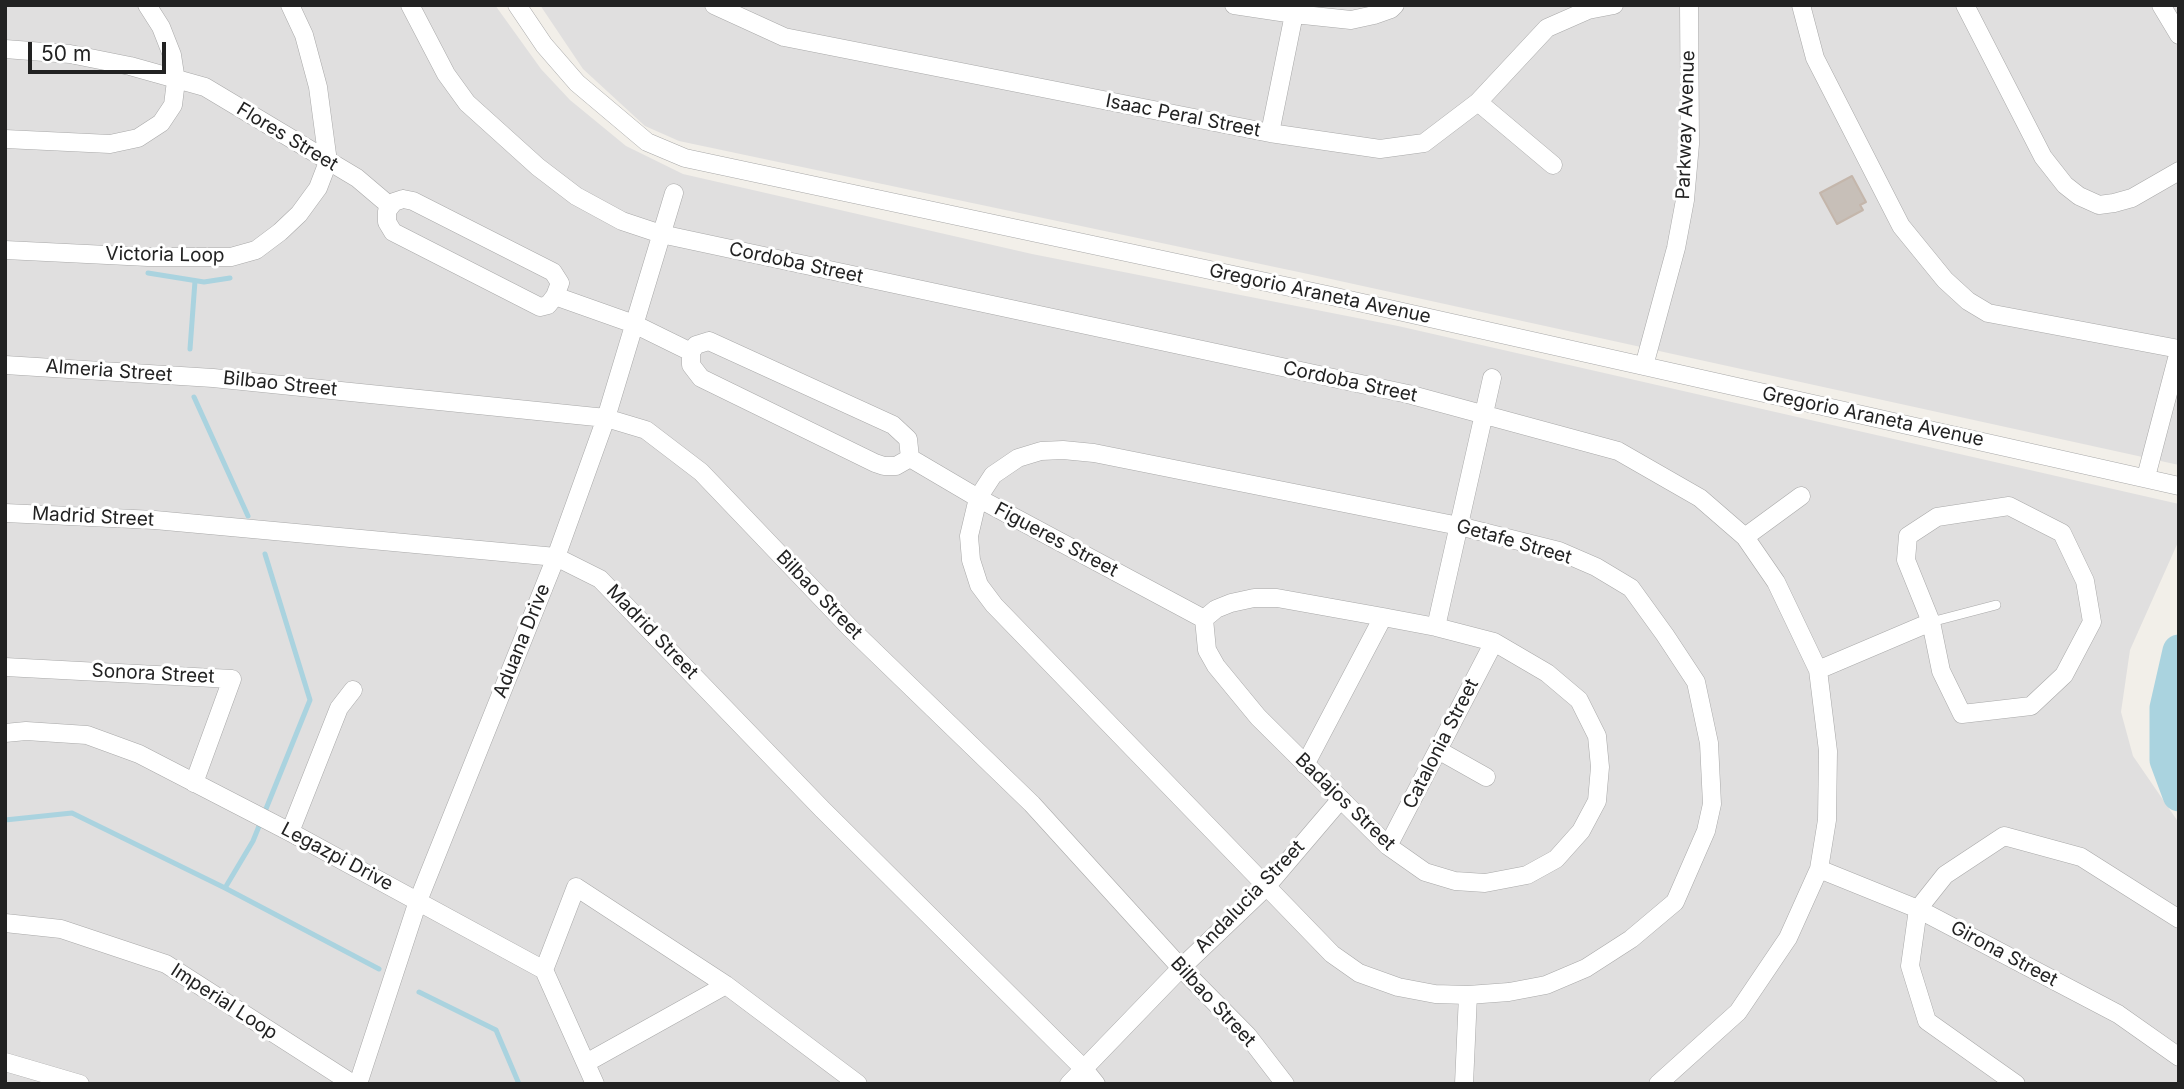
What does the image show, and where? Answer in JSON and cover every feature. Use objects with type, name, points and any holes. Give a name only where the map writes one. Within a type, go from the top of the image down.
[{"type":"street","points":[[5,139],[110,144],[138,138],[161,123],[173,106],[176,81],[172,55],[161,27],[147,5]]},
{"type":"street","points":[[290,5],[304,35],[318,87],[328,162]]},
{"type":"street","name":"Cordoba Street","points":[[410,5],[446,74],[467,103],[538,167],[576,195],[622,221],[661,234],[1381,388],[1485,414],[1618,451],[1700,498],[1745,537],[1776,582],[1818,670],[1828,751],[1827,820],[1819,869],[1788,938],[1738,1012],[1658,1084]]},
{"type":"street","name":"Gregorio Araneta Avenue","points":[[517,5],[544,45],[577,83],[647,142],[685,158],[1327,295],[2179,486]]},
{"type":"street","name":"Isaac Peral Street","points":[[714,5],[747,13],[784,37],[1270,134],[1380,149],[1424,143],[1478,102],[1548,28],[1588,10],[1614,5]]},
{"type":"street","points":[[1234,5],[1350,20],[1383,12],[1395,5]]},
{"type":"street","name":"Parkway Avenue","points":[[1644,366],[1676,248],[1685,200],[1690,144],[1689,5]]},
{"type":"street","points":[[1801,5],[1815,58],[1901,226],[1945,280],[1988,313],[2179,350],[2146,477]]},
{"type":"street","points":[[1965,5],[2043,157],[2064,185],[2079,197],[2099,205],[2114,203],[2132,198],[2179,171]]},
{"type":"street","points":[[2161,5],[2179,35]]},
{"type":"street","points":[[1270,134],[1294,14]]},
{"type":"street","name":"Flores Street","points":[[5,49],[70,54],[130,66],[205,88],[357,178],[390,206]]},
{"type":"street","points":[[1478,102],[1553,165]]},
{"type":"street","name":"Victoria Loop","points":[[5,250],[148,257],[231,257],[256,250],[290,223],[318,188],[328,162]]},
{"type":"street","name":"Aduana Drive","points":[[355,1084],[418,901],[556,557],[606,418],[674,193]]},
{"type":"street","points":[[398,200],[413,201],[554,272],[560,283],[555,296],[548,305],[540,307],[393,232],[387,222],[387,211],[398,200]]},
{"type":"street","points":[[555,296],[634,324],[691,352]]},
{"type":"street","points":[[702,342],[716,344],[893,425],[908,439],[910,458],[896,466],[884,466],[862,457],[701,378],[691,365],[691,352],[702,342]]},
{"type":"street","name":"Almeria Street","points":[[5,365],[213,378]]},
{"type":"street","name":"Bilbao Street","points":[[213,378],[606,418],[646,430],[701,472],[851,629],[1032,804],[1181,968],[1248,1036],[1285,1084]]},
{"type":"street","points":[[1436,627],[1492,378]]},
{"type":"street","name":"Getafe Street","points":[[1063,450],[1094,453],[1459,526],[1559,551],[1596,567],[1630,588],[1696,682],[1709,743],[1712,804],[1706,831],[1675,902],[1631,939],[1586,968],[1546,985],[1509,992],[1468,995],[1435,994],[1398,987],[1359,972],[1332,954],[994,605],[979,585],[971,560],[969,536],[978,498],[993,475],[1018,458],[1041,451],[1063,450]]},
{"type":"street","name":"Figueres Street","points":[[910,458],[978,498],[1203,619]]},
{"type":"street","points":[[1745,537],[1801,496]]},
{"type":"street","points":[[2009,506],[2062,533],[2085,581],[2092,622],[2064,675],[2031,706],[1962,714],[1941,671],[1931,622],[1906,559],[1908,536],[1937,517],[2009,506]]},
{"type":"street","name":"Madrid Street","points":[[5,513],[155,520],[556,557],[600,579],[822,809],[1096,1084]]},
{"type":"street","name":"Badajos Street","points":[[1254,598],[1277,598],[1383,617],[1494,642],[1547,673],[1579,700],[1597,736],[1600,767],[1597,801],[1581,831],[1556,859],[1527,876],[1485,883],[1455,881],[1425,872],[1388,846],[1258,717],[1216,666],[1207,650],[1203,619],[1223,606],[1254,598]]},
{"type":"street","points":[[1305,765],[1383,617]]},
{"type":"street","points":[[1818,670],[1931,622]]},
{"type":"street","name":"Catalonia Street","points":[[1388,846],[1494,642]]},
{"type":"street","name":"Sonora Street","points":[[5,667],[232,679],[194,783]]},
{"type":"street","points":[[290,832],[339,708],[353,690]]},
{"type":"street","name":"Legazpi Drive","points":[[5,733],[26,731],[87,735],[139,754],[290,832],[544,970]]},
{"type":"street","points":[[1438,750],[1486,777]]},
{"type":"street","name":"Andalucia Street","points":[[1069,1084],[1181,968],[1266,887],[1342,799]]},
{"type":"street","points":[[2016,1084],[1927,1021],[1910,966],[1918,909],[1945,875],[2004,836],[2081,857],[2179,919]]},
{"type":"street","name":"Girona Street","points":[[1819,869],[1918,909],[2119,1014],[2179,1057]]},
{"type":"street","points":[[595,1084],[544,970],[576,887],[726,985],[854,1083]]},
{"type":"street","name":"Imperial Loop","points":[[5,923],[61,929],[166,964],[355,1084]]},
{"type":"street","points":[[586,1063],[726,985]]},
{"type":"street","points":[[1464,1084],[1468,995]]},
{"type":"street","points":[[5,1062],[80,1084]]},
{"type":"lane","points":[[1931,622],[1996,605]]},
{"type":"shaded area","points":[[5,5],[495,5],[541,69],[570,100],[626,146],[683,174],[1032,254],[1398,326],[2179,504],[2179,540],[2130,650],[2121,712],[2133,756],[2179,823],[2179,1084],[5,1084]]},
{"type":"shaded area","points":[[540,5],[2179,5],[2179,465],[1308,274],[679,141],[645,126],[583,69]]},
{"type":"building","points":[[1852,176],[1866,202],[1860,205],[1863,210],[1837,224],[1820,193]]},
{"type":"waterway","points":[[148,273],[204,282],[230,278]]},
{"type":"waterway","points":[[190,349],[195,281]]},
{"type":"waterway","points":[[194,397],[248,516]]},
{"type":"waterway","points":[[225,888],[253,841],[310,700],[265,554]]},
{"type":"waterway","points":[[2179,651],[2166,708],[2166,760],[2179,795]]},
{"type":"waterway","points":[[5,820],[72,813],[225,888],[379,969]]},
{"type":"waterway","points":[[419,992],[496,1030],[519,1084]]}]
